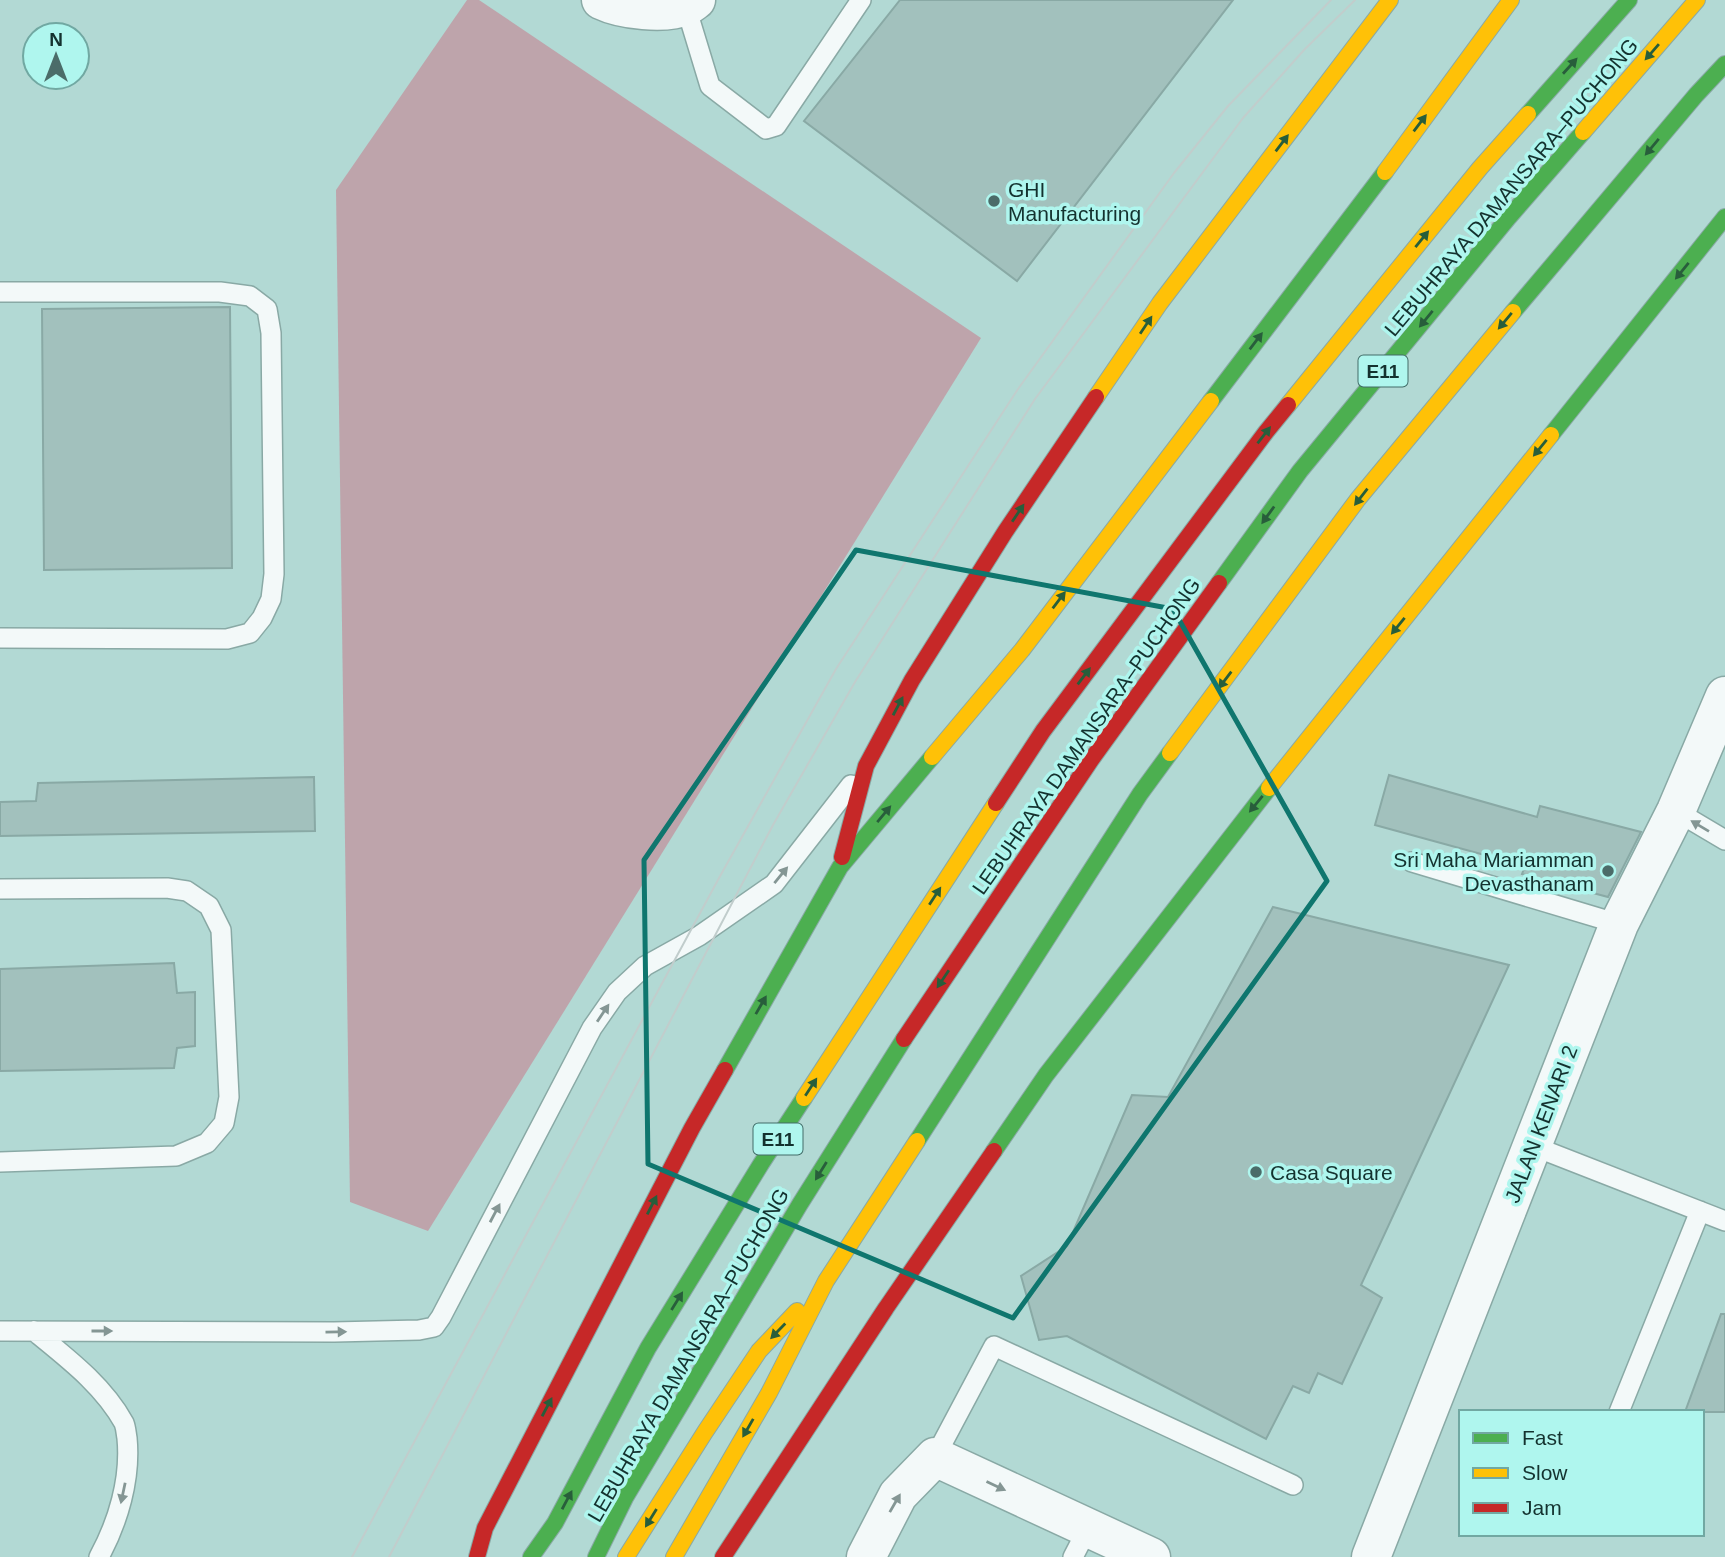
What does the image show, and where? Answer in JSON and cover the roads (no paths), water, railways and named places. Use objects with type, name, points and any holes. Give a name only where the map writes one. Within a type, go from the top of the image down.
[{"type":"highway","points":[[840,867],[866,766],[912,680],[1005,532],[1160,303],[1390,0]]},
{"type":"highway","points":[[477,1557],[491,1516],[692,1128],[840,867],[1021,650],[1380,178],[1511,0]]},
{"type":"highway","name":"LEBUHRAYA DAMANSARA–PUCHONG","points":[[531,1557],[555,1523],[648,1348],[754,1175],[1043,731],[1266,432],[1480,168],[1629,0]]},
{"type":"highway","name":"LEBUHRAYA DAMANSARA–PUCHONG","points":[[596,1557],[625,1498],[800,1204],[928,1002],[1090,760],[1300,471],[1509,217],[1697,0]]},
{"type":"highway","points":[[674,1557],[769,1393],[825,1281],[1140,794],[1358,499],[1557,259],[1725,64]]},
{"type":"highway","points":[[723,1557],[886,1308],[1046,1075],[1241,822],[1725,217]]},
{"type":"highway","points":[[626,1557],[759,1350],[825,1281]]},
{"type":"street","points":[[601,0],[614,6],[655,11],[691,3]]},
{"type":"street","name":"JALAN KENARI 2","points":[[1371,1557],[1619,924],[1676,811],[1725,696]]},
{"type":"street","points":[[866,1557],[898,1495],[934,1457],[1081,1543],[1151,1557]]},
{"type":"lane","points":[[691,3],[710,86],[766,130],[776,126],[861,0]]},
{"type":"lane","points":[[0,292],[220,292],[250,296],[267,309],[271,333],[274,574],[271,599],[262,618],[250,633],[227,639],[0,638]]},
{"type":"lane","points":[[0,1331],[334,1332],[419,1330],[434,1326],[592,1028],[617,992],[645,966],[699,936],[775,884],[866,766]]},
{"type":"lane","points":[[1676,811],[1725,840]]},
{"type":"lane","points":[[1412,862],[1619,924]]},
{"type":"lane","points":[[0,889],[167,888],[187,891],[209,906],[221,930],[229,1097],[224,1123],[207,1143],[176,1156],[0,1162]]},
{"type":"lane","points":[[1533,1146],[1725,1221]]},
{"type":"lane","points":[[1620,1410],[1700,1211]]},
{"type":"lane","points":[[34,1331],[78,1366],[106,1397],[125,1425],[129,1456],[122,1498],[99,1557]]},
{"type":"lane","points":[[934,1457],[994,1346],[1293,1485]]},
{"type":"tram line","points":[[352,1557],[719,878],[836,669],[1018,389],[1174,173],[1228,106],[1331,0]]},
{"type":"tram line","points":[[389,1557],[773,825],[855,682],[1035,399],[1243,118],[1304,50],[1355,0]]},
{"type":"place","name":"GHI Manufacturing","points":[[994,201]]},
{"type":"place","name":"Sri Maha Mariamman Devasthanam","points":[[1608,871]]},
{"type":"place","name":"Casa Square","points":[[1256,1172]]}]
